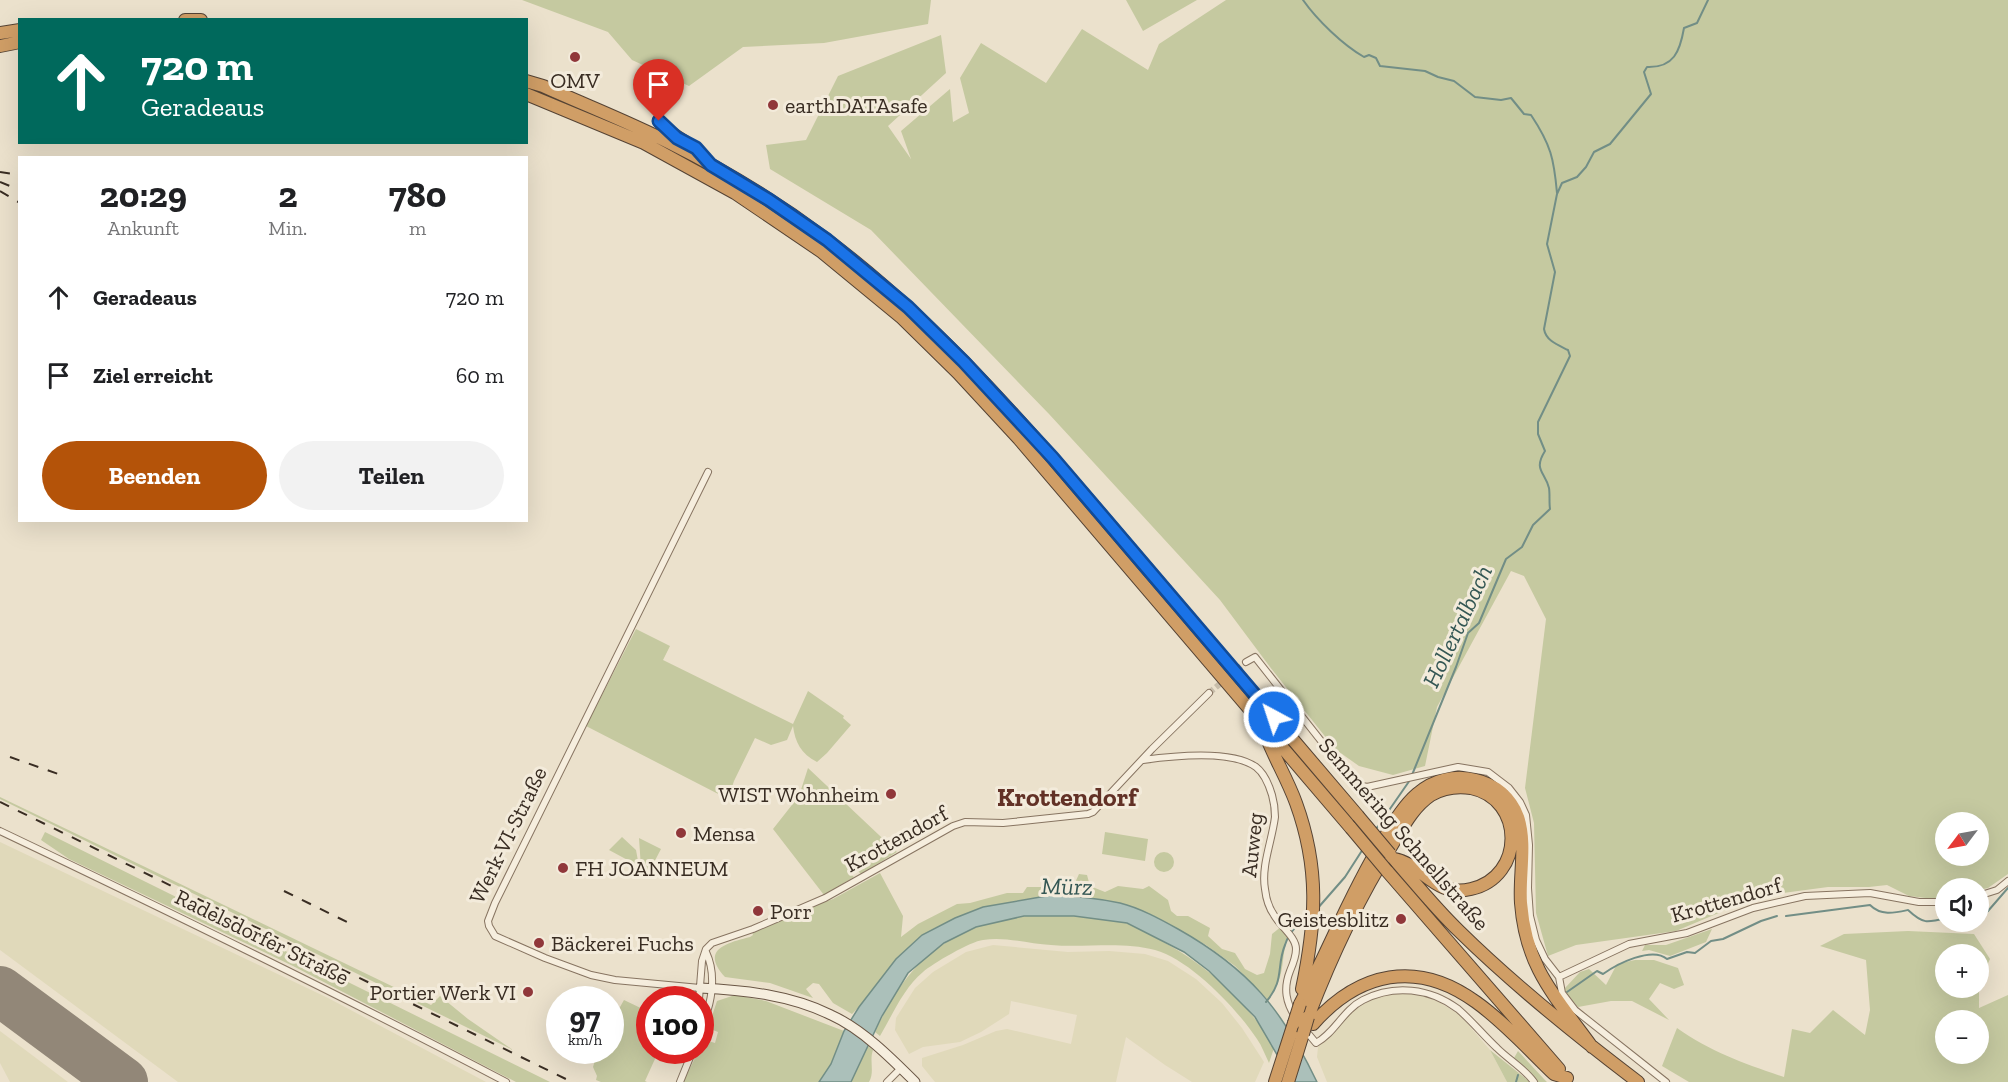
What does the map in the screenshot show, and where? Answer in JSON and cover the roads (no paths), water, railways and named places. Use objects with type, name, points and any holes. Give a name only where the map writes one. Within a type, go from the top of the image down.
[{"type":"highway","points":[[0,33],[18,30]]},
{"type":"highway","points":[[0,46],[18,42]]},
{"type":"highway","name":"Semmering Schnellstraße","points":[[528,82],[543,86],[669,142],[711,165],[769,200],[827,240],[908,307],[964,362],[1053,458],[1358,816],[1385,855],[1459,932],[1508,976],[1592,1047],[1638,1082]]},
{"type":"highway","name":"Semmering Schnellstraße","points":[[528,95],[644,143],[735,193],[822,252],[901,317],[958,373],[1019,439],[1387,871],[1569,1080]]},
{"type":"highway","points":[[659,121],[677,138],[696,148],[711,165]]},
{"type":"highway","points":[[1261,722],[1288,782],[1302,821],[1310,857],[1314,894],[1313,924],[1300,1004]]},
{"type":"highway","points":[[1288,1082],[1303,1035],[1337,947],[1385,855],[1402,811],[1416,795],[1431,784],[1449,778],[1468,778],[1486,783],[1502,794],[1513,807],[1520,824],[1521,902],[1530,947],[1547,987],[1592,1047]]},
{"type":"highway","points":[[1275,1082],[1300,1004],[1337,925],[1416,809],[1430,796],[1447,788],[1465,787],[1488,795],[1505,812],[1511,827],[1511,846],[1506,864],[1495,877],[1472,889],[1455,890],[1438,886],[1405,861],[1385,855]]},
{"type":"highway","points":[[1310,1020],[1364,984],[1398,975],[1423,977],[1451,987],[1477,1002],[1554,1074],[1569,1080]]},
{"type":"main road","name":"Werk-VI-Straße","points":[[714,988],[771,996],[832,1015],[881,1049],[915,1082]]},
{"type":"street","name":"Werk-VI-Straße","points":[[675,986],[624,982],[591,975],[495,936],[489,926],[489,921],[495,903],[708,472]]},
{"type":"street","points":[[1246,662],[1255,657],[1358,785],[1367,787],[1458,767],[1488,772],[1509,788],[1520,802],[1526,815],[1530,844],[1528,888],[1530,916],[1536,940],[1545,959],[1559,977],[1562,993],[1575,1010],[1666,1082]]},
{"type":"street","name":"Krottendorf","points":[[706,951],[716,941],[753,929],[825,898],[952,826],[965,822],[1003,823],[1088,814],[1096,809],[1209,693]]},
{"type":"street","name":"Auweg","points":[[1143,760],[1185,755],[1212,756],[1246,763],[1255,767],[1264,776],[1270,789],[1275,813],[1272,839],[1263,874],[1265,891],[1273,914],[1295,942],[1295,958],[1288,974],[1285,993],[1288,1006],[1312,1041],[1316,1043],[1322,1040],[1347,1011],[1361,1001],[1377,994],[1414,990],[1435,995],[1458,1010],[1534,1082]]},
{"type":"street","name":"Radelsdorfer Straße","points":[[0,831],[241,946],[506,1082]]},
{"type":"street","points":[[1989,893],[1997,890],[2008,881]]},
{"type":"street","name":"Krottendorf","points":[[1559,977],[1629,944],[1686,933],[1753,908],[1805,896],[1870,893],[1919,902],[1935,902]]},
{"type":"street","points":[[700,986],[702,961],[706,951]]},
{"type":"street","points":[[706,951],[711,968],[712,986]]},
{"type":"street","points":[[680,1082],[687,1064]]},
{"type":"street","points":[[887,1082],[901,1068]]},
{"type":"water","name":"Mürz","points":[[1052,895],[1111,901],[1127,905],[1157,918],[1203,944],[1244,976],[1261,993],[1290,1033],[1317,1082],[1293,1082],[1255,1017],[1209,971],[1184,952],[1127,923],[1074,916],[1024,916],[976,927],[944,943],[908,973],[882,1016],[851,1082],[819,1082],[831,1064],[844,1031],[859,1007],[896,959],[922,935],[983,907]]},
{"type":"waterway","points":[[1303,0],[1315,16],[1339,39],[1364,57],[1369,55],[1376,58],[1380,66],[1425,71],[1454,81],[1475,97],[1501,100],[1511,98],[1524,114],[1531,115],[1543,135],[1553,161],[1557,193]]},
{"type":"waterway","name":"Hollertalbach","points":[[1412,775],[1468,633],[1479,623],[1506,559],[1522,547],[1533,525],[1550,509],[1549,488],[1540,467],[1545,451],[1538,434],[1538,422],[1570,356],[1568,350],[1550,340],[1544,329],[1555,272],[1547,244],[1557,194],[1562,183],[1577,177],[1586,167],[1594,152],[1610,144],[1651,94],[1644,72],[1647,67],[1664,65],[1670,61],[1678,51],[1684,28],[1697,23],[1708,0]]},
{"type":"waterway","name":"Hollertalbach","points":[[1376,829],[1410,780]]},
{"type":"waterway","name":"Hollertalbach","points":[[1317,909],[1345,877],[1363,849]]},
{"type":"waterway","points":[[1989,910],[2008,888]]},
{"type":"waterway","points":[[1786,916],[1870,905],[1883,912],[1908,910],[1918,918],[1935,921]]},
{"type":"waterway","name":"Hollertalbach","points":[[1266,1002],[1276,987],[1282,953],[1287,940],[1294,929],[1308,916]]},
{"type":"waterway","points":[[1567,992],[1597,971],[1603,974],[1625,961],[1644,955],[1653,954],[1667,959],[1687,952],[1695,953],[1711,941],[1723,939],[1777,916]]},
{"type":"waterway","points":[[1516,1082],[1518,1075]]},
{"type":"tunnel","points":[[1209,693],[1246,662]]},
{"type":"railway","points":[[0,172],[18,175]]},
{"type":"railway","points":[[0,182],[18,189]]},
{"type":"railway","points":[[0,191],[18,202]]},
{"type":"railway","points":[[10,757],[64,776]]},
{"type":"railway","points":[[0,802],[572,1082]]},
{"type":"railway","points":[[284,891],[347,922]]},
{"type":"place","name":"OMV","points":[[575,57]]},
{"type":"place","name":"earthDATAsafe","points":[[773,105]]},
{"type":"place","name":"WIST Wohnheim","points":[[891,794]]},
{"type":"place","name":"Mensa","points":[[681,833]]},
{"type":"place","name":"FH JOANNEUM","points":[[563,868]]},
{"type":"place","name":"Porr","points":[[758,911]]},
{"type":"place","name":"Geistesblitz","points":[[1401,919]]},
{"type":"place","name":"Bäckerei Fuchs","points":[[539,943]]},
{"type":"place","name":"Portier Werk VI","points":[[528,992]]},
{"type":"district","name":"Krottendorf","points":[[1067,797]]}]
